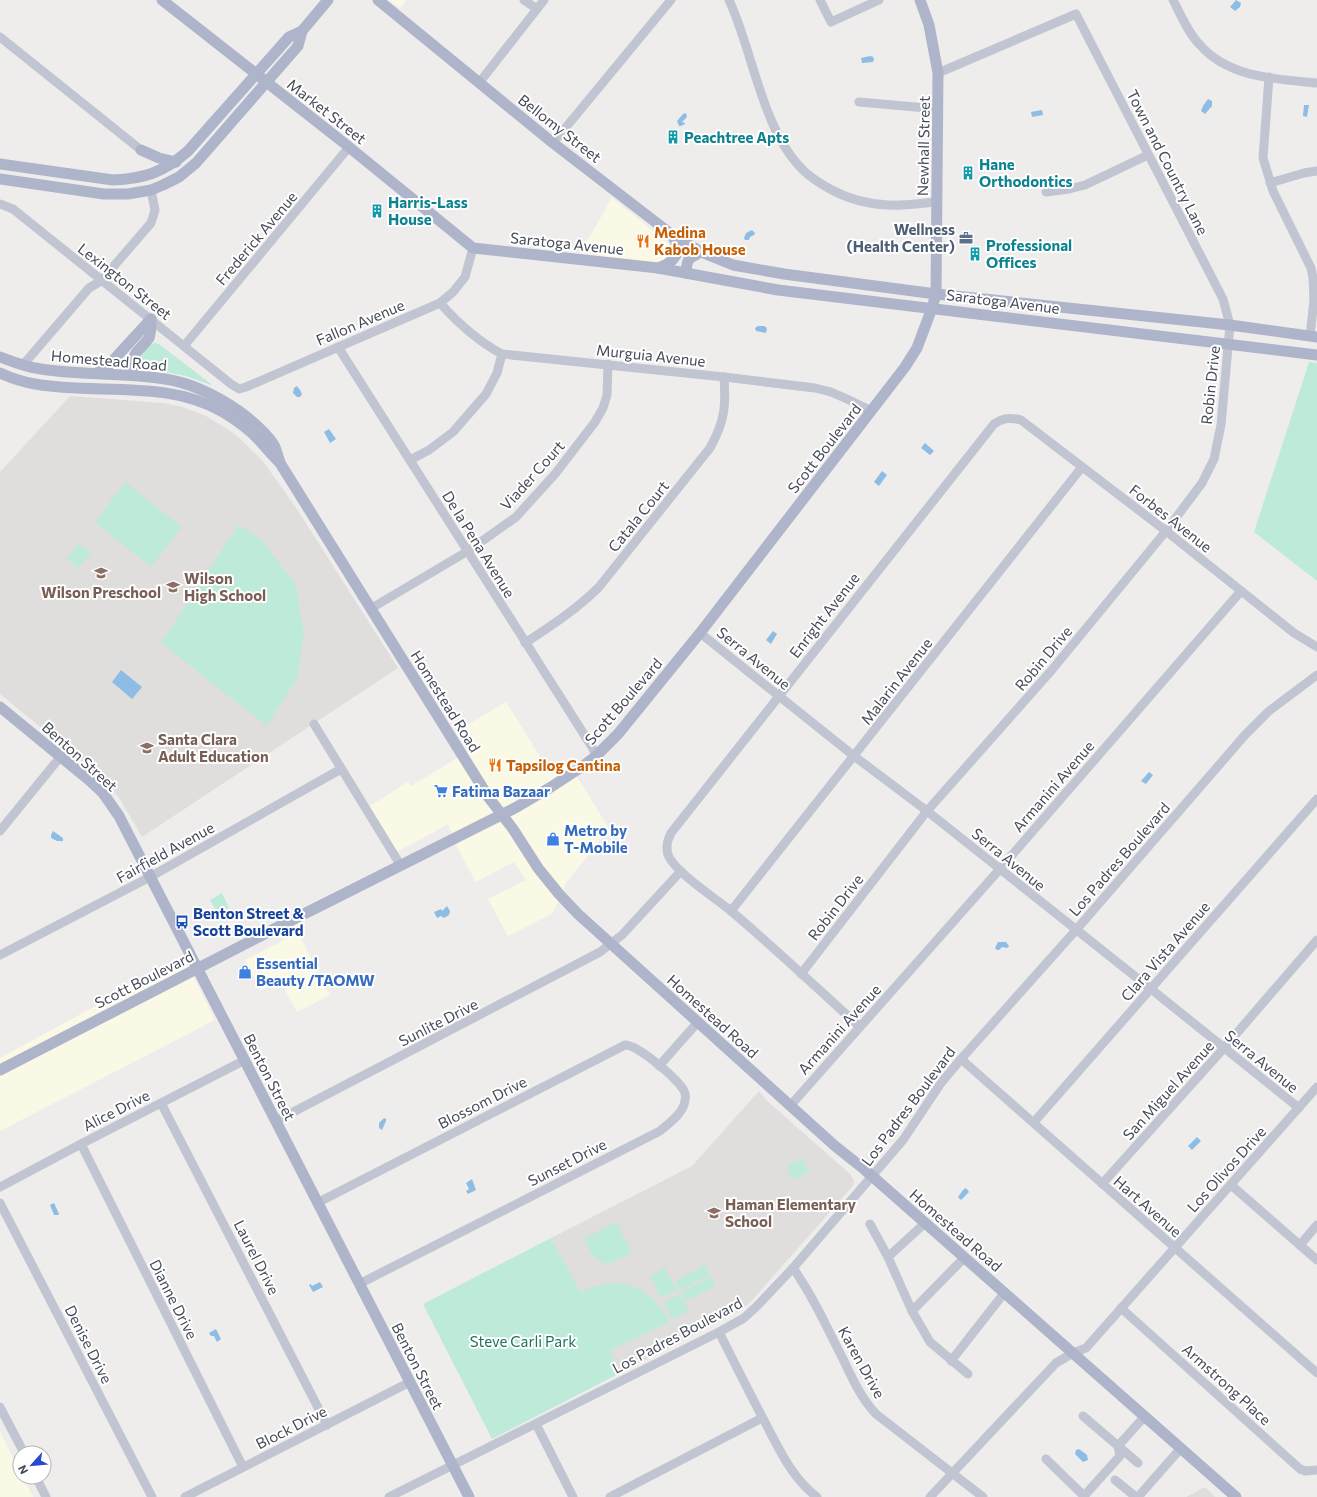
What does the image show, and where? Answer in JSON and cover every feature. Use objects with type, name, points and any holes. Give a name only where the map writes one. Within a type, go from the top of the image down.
[{"type":"main road","name":"Market Street","points":[[162,0],[349,147],[473,248]]},
{"type":"main road","points":[[0,179],[104,194],[128,194],[151,190],[179,177],[196,163],[298,46],[302,31],[328,0]]},
{"type":"main road","name":"Bellomy Street","points":[[378,0],[553,143],[671,234],[701,252],[733,265]]},
{"type":"main road","name":"Newhall Street","points":[[920,0],[929,25],[938,73],[936,294]]},
{"type":"main road","points":[[0,164],[113,180],[124,180],[147,176],[158,172],[176,162],[196,142],[289,37],[302,31]]},
{"type":"main road","points":[[142,150],[159,158],[176,162]]},
{"type":"main road","points":[[658,268],[671,263],[677,254],[678,250],[676,241],[671,234]]},
{"type":"main road","name":"Saratoga Avenue","points":[[473,248],[658,268],[778,290],[1317,355]]},
{"type":"main road","points":[[686,273],[688,260],[690,257],[701,252]]},
{"type":"main road","name":"Saratoga Avenue","points":[[733,265],[784,274],[936,294],[1230,325],[1314,336]]},
{"type":"main road","name":"Scott Boulevard","points":[[0,1070],[197,968],[501,815],[551,788],[596,756],[618,734],[700,633],[872,412],[917,348],[936,294]]},
{"type":"main road","points":[[97,373],[107,367],[151,319]]},
{"type":"main road","points":[[126,390],[128,374],[132,370],[132,361],[135,353],[150,337],[151,319]]},
{"type":"main road","points":[[126,346],[124,369],[128,374]]},
{"type":"main road","name":"Homestead Road","points":[[0,357],[22,365],[60,372],[128,374],[166,379],[195,387],[218,397],[246,416],[264,433],[275,447],[280,463]]},
{"type":"main road","name":"Homestead Road","points":[[0,373],[15,379],[35,384],[162,393],[192,399],[222,412],[245,427],[280,463],[489,798],[553,888],[610,945],[790,1106],[1005,1292],[1236,1497]]},
{"type":"main road","name":"Benton Street","points":[[0,707],[61,756],[103,793],[112,805],[245,1060],[469,1497]]},
{"type":"street","points":[[524,0],[537,9]]},
{"type":"street","points":[[479,83],[544,0]]},
{"type":"street","points":[[553,143],[671,0]]},
{"type":"street","points":[[729,0],[773,122],[784,146],[803,170],[820,183],[844,197],[869,203],[889,205],[937,202]]},
{"type":"street","points":[[820,0],[831,22],[879,0]]},
{"type":"street","points":[[1173,0],[1185,23],[1200,45],[1219,63],[1239,72],[1317,83]]},
{"type":"street","name":"Town and Country Lane","points":[[938,73],[1076,14],[1223,299],[1230,325]]},
{"type":"street","points":[[0,37],[142,150]]},
{"type":"street","points":[[1269,77],[1263,158],[1270,183],[1314,268],[1314,336]]},
{"type":"street","points":[[860,102],[938,109]]},
{"type":"street","name":"Frederick Avenue","points":[[184,346],[349,147]]},
{"type":"street","points":[[1046,192],[1085,185],[1148,155]]},
{"type":"street","points":[[1270,183],[1304,173],[1317,171]]},
{"type":"street","points":[[22,365],[90,288],[101,281],[153,219],[155,210],[151,190]]},
{"type":"street","name":"Lexington Street","points":[[0,204],[13,209],[231,384]]},
{"type":"street","name":"Fallon Avenue","points":[[231,384],[239,389],[246,388],[440,303],[453,292],[465,277],[473,248]]},
{"type":"street","name":"Murguia Avenue","points":[[440,303],[451,315],[489,347],[502,354],[608,364],[815,388],[842,397],[872,412]]},
{"type":"street","name":"Robin Drive","points":[[801,974],[927,812],[1051,671],[1166,531],[1202,483],[1214,459],[1221,425],[1230,325]]},
{"type":"street","name":"De la Pena Avenue","points":[[338,347],[592,747],[596,756]]},
{"type":"street","points":[[410,460],[430,450],[453,432],[481,400],[486,394],[497,373],[502,354]]},
{"type":"street","name":"Viader Court","points":[[370,609],[468,551],[516,517],[555,474],[595,422],[603,408],[607,395],[608,364]]},
{"type":"street","name":"Catala Court","points":[[525,643],[566,616],[583,603],[599,587],[710,448],[718,434],[723,419],[726,402],[724,377]]},
{"type":"street","name":"Forbes Avenue","points":[[1004,418],[1021,420],[1166,531],[1294,633],[1317,647]]},
{"type":"street","name":"Enright Avenue","points":[[681,871],[669,856],[666,847],[671,833],[994,424],[1004,418]]},
{"type":"street","name":"Malarin Avenue","points":[[731,912],[1082,467]]},
{"type":"street","name":"Armanini Avenue","points":[[790,1106],[999,870],[1241,591]]},
{"type":"street","name":"Serra Avenue","points":[[700,633],[1151,989],[1299,1108]]},
{"type":"street","name":"Los Padres Boulevard","points":[[389,1497],[720,1332],[744,1318],[793,1268],[903,1140],[941,1083],[961,1059],[1076,930],[1245,735],[1269,711],[1317,675]]},
{"type":"street","points":[[314,724],[401,866]]},
{"type":"street","points":[[0,831],[61,756]]},
{"type":"street","name":"Fairfield Avenue","points":[[0,955],[150,877],[341,769]]},
{"type":"street","name":"Clara Vista Avenue","points":[[1034,1122],[1317,799]]},
{"type":"street","points":[[610,945],[635,921],[681,871],[731,912],[860,1027]]},
{"type":"street","name":"San Miguel Avenue","points":[[1102,1184],[1224,1048],[1317,940]]},
{"type":"street","name":"Sunlite Drive","points":[[276,1121],[590,958],[610,945]]},
{"type":"street","points":[[659,1066],[697,1023]]},
{"type":"street","name":"Blossom Drive","points":[[317,1203],[625,1045],[630,1045],[636,1048],[659,1066]]},
{"type":"street","name":"Hart Avenue","points":[[961,1059],[1317,1373]]},
{"type":"street","name":"Alice Drive","points":[[0,1188],[81,1144],[245,1060]]},
{"type":"street","name":"Sunset Drive","points":[[359,1284],[660,1131],[679,1113],[683,1108],[685,1101],[684,1090],[659,1066]]},
{"type":"street","name":"Los Olivos Drive","points":[[930,1497],[1056,1363],[1073,1353],[1086,1348],[1317,1088]]},
{"type":"street","name":"Laurel Drive","points":[[161,1103],[327,1425]]},
{"type":"street","name":"Dianne Drive","points":[[81,1144],[243,1467]]},
{"type":"street","points":[[1231,1185],[1317,1260]]},
{"type":"street","name":"Denise Drive","points":[[0,1203],[152,1497]]},
{"type":"street","points":[[888,1257],[925,1223]]},
{"type":"street","points":[[870,1224],[888,1257],[912,1311],[930,1342],[968,1374]]},
{"type":"street","points":[[1300,1245],[1317,1225]]},
{"type":"street","points":[[912,1311],[965,1257]]},
{"type":"street","name":"Karen Drive","points":[[793,1268],[807,1288],[853,1380],[867,1404],[876,1414],[982,1497]]},
{"type":"street","points":[[951,1361],[1005,1292]]},
{"type":"street","name":"Armstrong Place","points":[[1121,1308],[1300,1469],[1305,1471],[1317,1470]]},
{"type":"street","points":[[720,1332],[762,1418],[793,1473],[814,1496]]},
{"type":"street","name":"Block Drive","points":[[185,1497],[410,1382]]},
{"type":"street","points":[[0,1407],[20,1445]]},
{"type":"street","points":[[1083,1416],[1138,1463]]},
{"type":"street","points":[[1118,1446],[1145,1416]]},
{"type":"street","points":[[610,1497],[762,1418]]},
{"type":"street","points":[[536,1424],[573,1497]]},
{"type":"street","points":[[1046,1459],[1085,1496],[1120,1456],[1118,1446]]},
{"type":"street","points":[[1115,1480],[1137,1497],[1181,1448]]},
{"type":"street","points":[[40,1485],[46,1497]]},
{"type":"shaded area","points":[[389,0],[407,0],[400,8]]},
{"type":"shaded area","points":[[612,198],[668,243],[673,251],[671,259],[662,263],[580,253]]},
{"type":"shaded area","name":"Wilson High School","points":[[70,396],[163,403],[183,407],[206,416],[235,434],[262,460],[295,506],[398,668],[142,837],[120,799],[101,777],[0,694],[0,472]]},
{"type":"shaded area","points":[[506,702],[547,768],[564,760],[581,783],[609,829],[566,883],[553,913],[508,936],[488,899],[526,880],[514,862],[476,882],[458,849],[448,824],[397,852],[368,807],[408,782],[411,786],[474,748],[461,729]]},
{"type":"shaded area","points":[[298,933],[330,995],[297,1012],[280,981],[261,990],[245,960]]},
{"type":"shaded area","points":[[184,958],[215,1020],[0,1131],[0,1058]]},
{"type":"shaded area","name":"Haman Elementary School","points":[[759,1091],[766,1100],[850,1174],[854,1181],[853,1186],[743,1309],[620,1373],[610,1350],[551,1238],[692,1166]]},
{"type":"shaded area","points":[[0,1432],[12,1455],[12,1485],[27,1485],[33,1497],[0,1497]]},
{"type":"shaded area","points":[[1205,1487],[1215,1497],[1186,1497]]},
{"type":"green space","points":[[151,344],[159,344],[211,385],[186,376],[146,368],[141,362],[141,358],[145,350]]},
{"type":"green space","points":[[1309,362],[1317,363],[1317,581],[1254,532]]},
{"type":"green space","points":[[125,482],[182,527],[151,567],[95,522]]},
{"type":"green space","points":[[238,525],[262,540],[296,585],[304,634],[297,678],[267,726],[161,643]]},
{"type":"green space","points":[[79,544],[91,553],[78,568],[67,558]]},
{"type":"green space","points":[[222,893],[229,908],[218,914],[210,900]]},
{"type":"green space","points":[[802,1159],[809,1172],[793,1180],[786,1166]]},
{"type":"green space","points":[[616,1222],[632,1253],[608,1264],[595,1258],[590,1252],[584,1239]]},
{"type":"green space","name":"Steve Carli Park","points":[[551,1238],[580,1292],[608,1284],[632,1286],[643,1291],[653,1299],[662,1309],[670,1322],[610,1350],[620,1373],[492,1439],[423,1304]]},
{"type":"green space","points":[[705,1265],[710,1275],[702,1279],[700,1276],[701,1279],[680,1290],[675,1281]]},
{"type":"green space","points":[[665,1268],[677,1290],[661,1298],[650,1276]]},
{"type":"green space","points":[[711,1277],[716,1286],[707,1290],[702,1281]]},
{"type":"green space","points":[[702,1281],[707,1291],[686,1301],[681,1292]]},
{"type":"green space","points":[[680,1294],[689,1311],[672,1319],[664,1303]]},
{"type":"water","points":[[1236,0],[1241,3],[1240,7],[1235,11],[1230,7]]},
{"type":"water","points":[[870,56],[874,59],[873,62],[862,63],[861,58]]},
{"type":"water","points":[[1208,99],[1212,101],[1212,106],[1205,114],[1201,111]]},
{"type":"water","points":[[1304,105],[1309,105],[1307,117],[1303,116]]},
{"type":"water","points":[[1042,110],[1043,115],[1032,117],[1031,112]]},
{"type":"water","points":[[686,113],[687,117],[682,122],[685,124],[679,126],[677,121],[683,114]]},
{"type":"water","points":[[752,230],[755,233],[754,235],[750,237],[749,240],[745,240],[744,238],[746,233]]},
{"type":"water","points":[[758,326],[764,326],[767,328],[766,333],[756,331],[755,328]]},
{"type":"water","points":[[297,386],[302,394],[300,397],[297,397],[293,393],[294,388]]},
{"type":"water","points":[[329,429],[336,439],[330,443],[324,432]]},
{"type":"water","points":[[925,443],[934,451],[930,455],[921,448]]},
{"type":"water","points":[[882,471],[887,475],[879,486],[874,482]]},
{"type":"water","points":[[773,631],[777,634],[771,644],[766,640]]},
{"type":"water","points":[[121,670],[142,687],[132,699],[112,682]]},
{"type":"water","points":[[1149,772],[1153,775],[1146,784],[1141,781]]},
{"type":"water","points":[[53,831],[63,838],[63,841],[57,841],[51,838]]},
{"type":"water","points":[[447,906],[450,911],[449,915],[444,918],[441,916],[437,918],[434,912],[441,909],[442,911]]},
{"type":"water","points":[[998,942],[1006,942],[1009,946],[1007,948],[1002,947],[997,950],[995,948]]},
{"type":"water","points":[[384,1118],[386,1121],[382,1130],[379,1128],[379,1123]]},
{"type":"water","points":[[1197,1137],[1201,1141],[1192,1150],[1188,1146]]},
{"type":"water","points":[[472,1179],[476,1190],[468,1194],[466,1191],[469,1189],[466,1183]]},
{"type":"water","points":[[966,1188],[969,1192],[961,1200],[958,1197]]},
{"type":"water","points":[[54,1203],[59,1214],[58,1215],[54,1215],[50,1205]]},
{"type":"water","points":[[320,1282],[323,1287],[313,1292],[309,1285],[311,1284],[312,1286]]},
{"type":"water","points":[[216,1329],[221,1339],[217,1342],[214,1336],[211,1336],[209,1333]]},
{"type":"water","points":[[1079,1449],[1087,1455],[1088,1460],[1083,1462],[1075,1454],[1076,1450]]},
{"type":"place","name":"Peachtree Apts","points":[[673,137]]},
{"type":"place","name":"Hane Orthodontics","points":[[968,173]]},
{"type":"place","name":"Harris-Lass House","points":[[377,211]]},
{"type":"place","name":"Wellness (Health Center)","points":[[966,238]]},
{"type":"place","name":"Medina Kabob House","points":[[643,241]]},
{"type":"place","name":"Professional Offices","points":[[975,254]]},
{"type":"place","name":"Wilson Preschool","points":[[101,573]]},
{"type":"place","name":"Wilson High School","points":[[173,587]]},
{"type":"place","name":"Santa Clara Adult Education","points":[[147,748]]},
{"type":"place","name":"Tapsilog Cantina","points":[[495,765]]},
{"type":"place","name":"Fatima Bazaar","points":[[441,791]]},
{"type":"place","name":"Metro by T-Mobile","points":[[553,839]]},
{"type":"place","name":"Benton Street & Scott Boulevard","points":[[182,922]]},
{"type":"place","name":"Essential Beauty /TAOMW","points":[[245,972]]},
{"type":"place","name":"Haman Elementary School","points":[[714,1213]]}]
